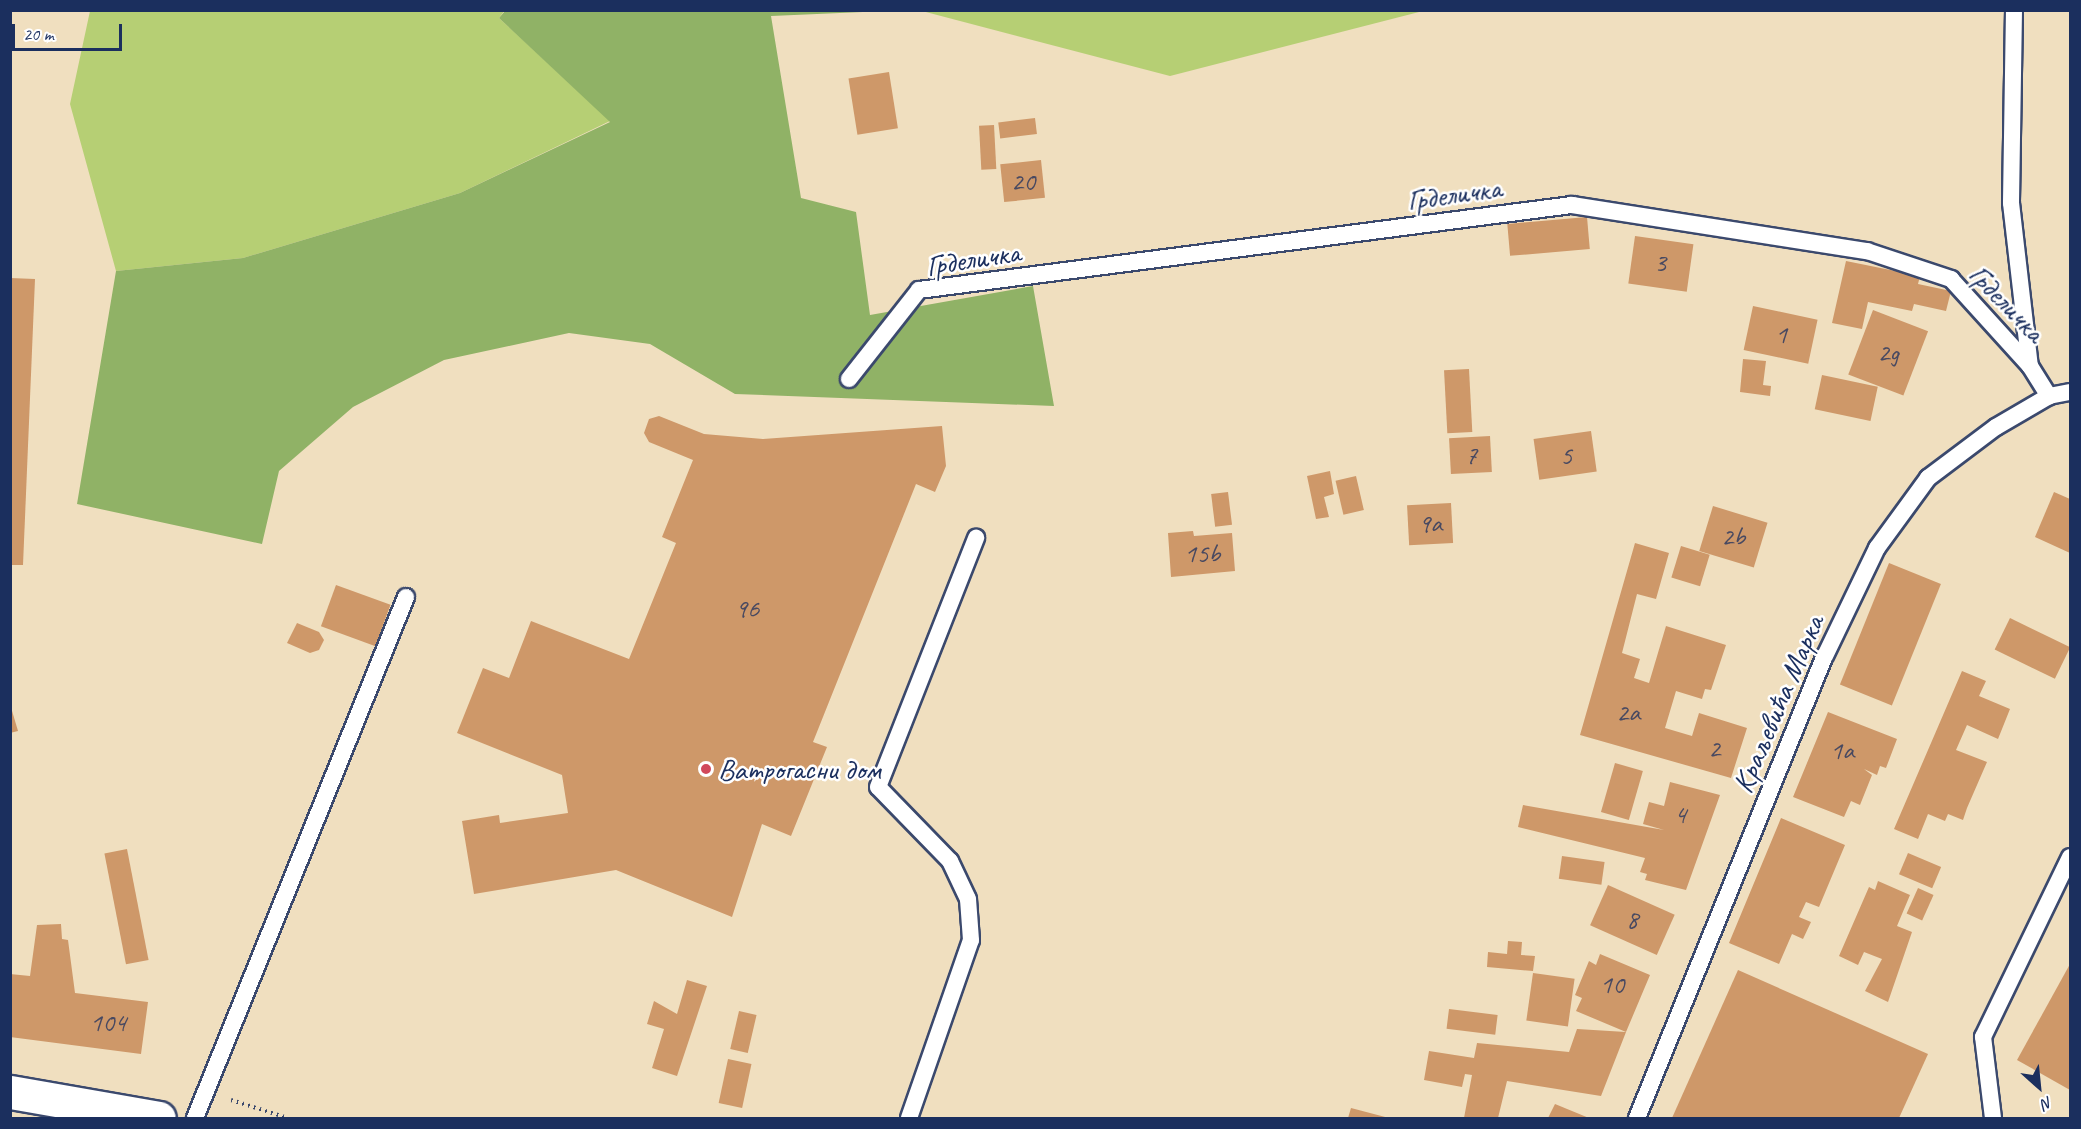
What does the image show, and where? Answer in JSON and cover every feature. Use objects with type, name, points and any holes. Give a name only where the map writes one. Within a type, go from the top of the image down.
[{"type":"street","points":[[10,1092],[159,1119]]},
{"type":"lane","points":[[2014,10],[2011,203],[2030,366]]},
{"type":"lane","name":"Грделичка","points":[[849,379],[919,290],[1572,205],[1867,251],[1951,279],[2030,366],[2049,396]]},
{"type":"lane","name":"Краљевића Марка","points":[[1637,1119],[1825,656],[1877,548],[1928,478],[1996,427],[2049,396],[2070,393]]},
{"type":"lane","points":[[909,1119],[971,940],[968,899],[950,861],[878,787],[975,538]]},
{"type":"lane","points":[[195,1119],[406,597]]},
{"type":"lane","points":[[1993,1119],[1983,1037],[2070,858]]},
{"type":"green space","points":[[505,10],[499,18],[610,121],[460,193],[243,258],[116,271],[70,104],[90,11]]},
{"type":"green space","points":[[505,11],[886,11],[771,16],[801,198],[856,212],[870,315],[1033,286],[1054,406],[735,394],[650,344],[569,333],[444,360],[353,407],[279,471],[262,544],[77,504],[116,271],[243,258],[460,193],[610,122],[499,18]]},
{"type":"green space","points":[[922,11],[1423,11],[1170,76]]},
{"type":"building","points":[[889,72],[898,128],[857,135],[849,78]]},
{"type":"building","points":[[1035,118],[1037,134],[1000,138],[998,123]]},
{"type":"building","points":[[994,125],[996,169],[981,170],[979,126]]},
{"type":"building","points":[[1041,160],[1045,198],[1004,202],[1000,164]]},
{"type":"building","points":[[1587,217],[1590,249],[1510,256],[1507,224]]},
{"type":"building","points":[[1635,236],[1693,244],[1687,292],[1628,284]]},
{"type":"building","points":[[1846,261],[1920,276],[1918,284],[1951,291],[1946,311],[1914,304],[1912,311],[1868,302],[1862,329],[1832,323]]},
{"type":"building","points":[[10,278],[35,279],[23,565],[10,565]]},
{"type":"building","points":[[1753,306],[1818,320],[1808,364],[1744,350]]},
{"type":"building","points":[[1873,310],[1928,331],[1903,396],[1848,374]]},
{"type":"building","points":[[1743,359],[1766,361],[1763,385],[1771,386],[1770,396],[1740,392]]},
{"type":"building","points":[[1469,369],[1472,432],[1447,433],[1444,370]]},
{"type":"building","points":[[1822,375],[1878,387],[1870,421],[1815,409]]},
{"type":"building","points":[[659,416],[704,434],[763,439],[942,426],[946,466],[935,492],[916,484],[813,742],[827,747],[791,836],[762,824],[732,917],[616,870],[474,894],[462,821],[499,815],[500,823],[568,813],[562,775],[457,733],[483,668],[509,678],[531,621],[629,659],[676,543],[662,537],[693,460],[649,442],[644,433],[649,419]]},
{"type":"building","points":[[1591,431],[1597,472],[1539,480],[1534,439]]},
{"type":"building","points":[[1490,436],[1492,472],[1451,474],[1449,438]]},
{"type":"building","points":[[1330,471],[1334,494],[1324,497],[1329,517],[1316,519],[1307,476]]},
{"type":"building","points":[[1356,476],[1364,510],[1343,515],[1336,481]]},
{"type":"building","points":[[1228,492],[1232,525],[1215,527],[1211,494]]},
{"type":"building","points":[[2054,492],[2070,499],[2070,553],[2035,537]]},
{"type":"building","points":[[1451,503],[1453,543],[1409,545],[1407,505]]},
{"type":"building","points":[[1713,506],[1768,523],[1754,568],[1699,551]]},
{"type":"building","points":[[1193,531],[1194,536],[1232,533],[1235,571],[1171,577],[1168,533]]},
{"type":"building","points":[[1635,543],[1669,553],[1656,599],[1637,594],[1622,653],[1640,659],[1634,678],[1649,683],[1666,626],[1726,645],[1711,690],[1705,689],[1702,699],[1676,691],[1665,728],[1692,736],[1699,713],[1747,728],[1731,778],[1580,735]]},
{"type":"building","points":[[1681,546],[1710,555],[1700,586],[1671,578]]},
{"type":"building","points":[[1889,563],[1941,584],[1892,705],[1840,684]]},
{"type":"building","points":[[336,585],[391,605],[375,646],[321,626]]},
{"type":"building","points":[[2010,618],[2070,647],[2055,679],[1995,649]]},
{"type":"building","points":[[297,623],[319,632],[324,640],[319,650],[310,653],[287,643]]},
{"type":"building","points":[[1962,671],[1986,681],[1979,696],[2010,709],[1998,739],[1967,725],[1956,750],[1987,762],[1963,820],[1948,814],[1945,821],[1928,814],[1918,839],[1894,829]]},
{"type":"building","points":[[10,704],[18,731],[10,733]]},
{"type":"building","points":[[1828,712],[1897,739],[1886,768],[1880,766],[1877,775],[1864,769],[1872,775],[1860,805],[1851,801],[1844,817],[1793,797]]},
{"type":"building","points":[[1615,763],[1643,771],[1629,820],[1601,812]]},
{"type":"building","points":[[1670,782],[1720,795],[1686,890],[1645,880],[1647,874],[1640,872],[1645,858],[1518,827],[1523,805],[1664,830],[1643,824],[1649,802],[1664,806]]},
{"type":"building","points":[[1781,818],[1845,845],[1819,907],[1806,902],[1799,917],[1811,922],[1803,939],[1792,934],[1779,964],[1729,943]]},
{"type":"building","points":[[127,849],[149,960],[126,964],[104,853]]},
{"type":"building","points":[[1908,853],[1941,867],[1932,888],[1899,874]]},
{"type":"building","points":[[1562,856],[1605,862],[1601,885],[1559,879]]},
{"type":"building","points":[[1878,881],[1910,895],[1897,926],[1912,932],[1888,1002],[1865,991],[1882,959],[1864,952],[1858,965],[1839,956],[1869,887],[1875,890]]},
{"type":"building","points":[[1608,885],[1675,915],[1657,955],[1590,925]]},
{"type":"building","points":[[1918,888],[1934,895],[1922,920],[1907,914]]},
{"type":"building","points":[[61,924],[62,939],[68,940],[75,993],[148,1002],[141,1054],[10,1037],[10,974],[30,976],[37,925]]},
{"type":"building","points":[[1508,941],[1522,942],[1521,955],[1535,956],[1533,971],[1487,967],[1488,952],[1507,954]]},
{"type":"building","points":[[1600,954],[1650,975],[1626,1032],[1576,1011],[1582,998],[1575,995],[1589,961],[1596,965]]},
{"type":"building","points":[[2070,964],[2070,1090],[2017,1060]]},
{"type":"building","points":[[1738,970],[1928,1054],[1899,1118],[1672,1118]]},
{"type":"building","points":[[1533,973],[1575,979],[1568,1026],[1526,1021]]},
{"type":"building","points":[[687,980],[707,986],[677,1076],[652,1068],[664,1029],[647,1024],[654,1001],[677,1014]]},
{"type":"building","points":[[1449,1009],[1498,1015],[1495,1035],[1447,1029]]},
{"type":"building","points":[[739,1011],[757,1015],[748,1053],[730,1049]]},
{"type":"building","points":[[1577,1029],[1626,1032],[1601,1096],[1507,1081],[1498,1118],[1464,1118],[1472,1075],[1465,1074],[1462,1087],[1424,1080],[1429,1051],[1474,1058],[1477,1043],[1569,1052]]},
{"type":"building","points":[[728,1059],[751,1064],[742,1108],[719,1103]]},
{"type":"building","points":[[1555,1104],[1589,1118],[1548,1118]]},
{"type":"building","points":[[1351,1108],[1389,1118],[1348,1118]]},
{"type":"place","name":"Ватрогасни дом","points":[[706,769]]}]
